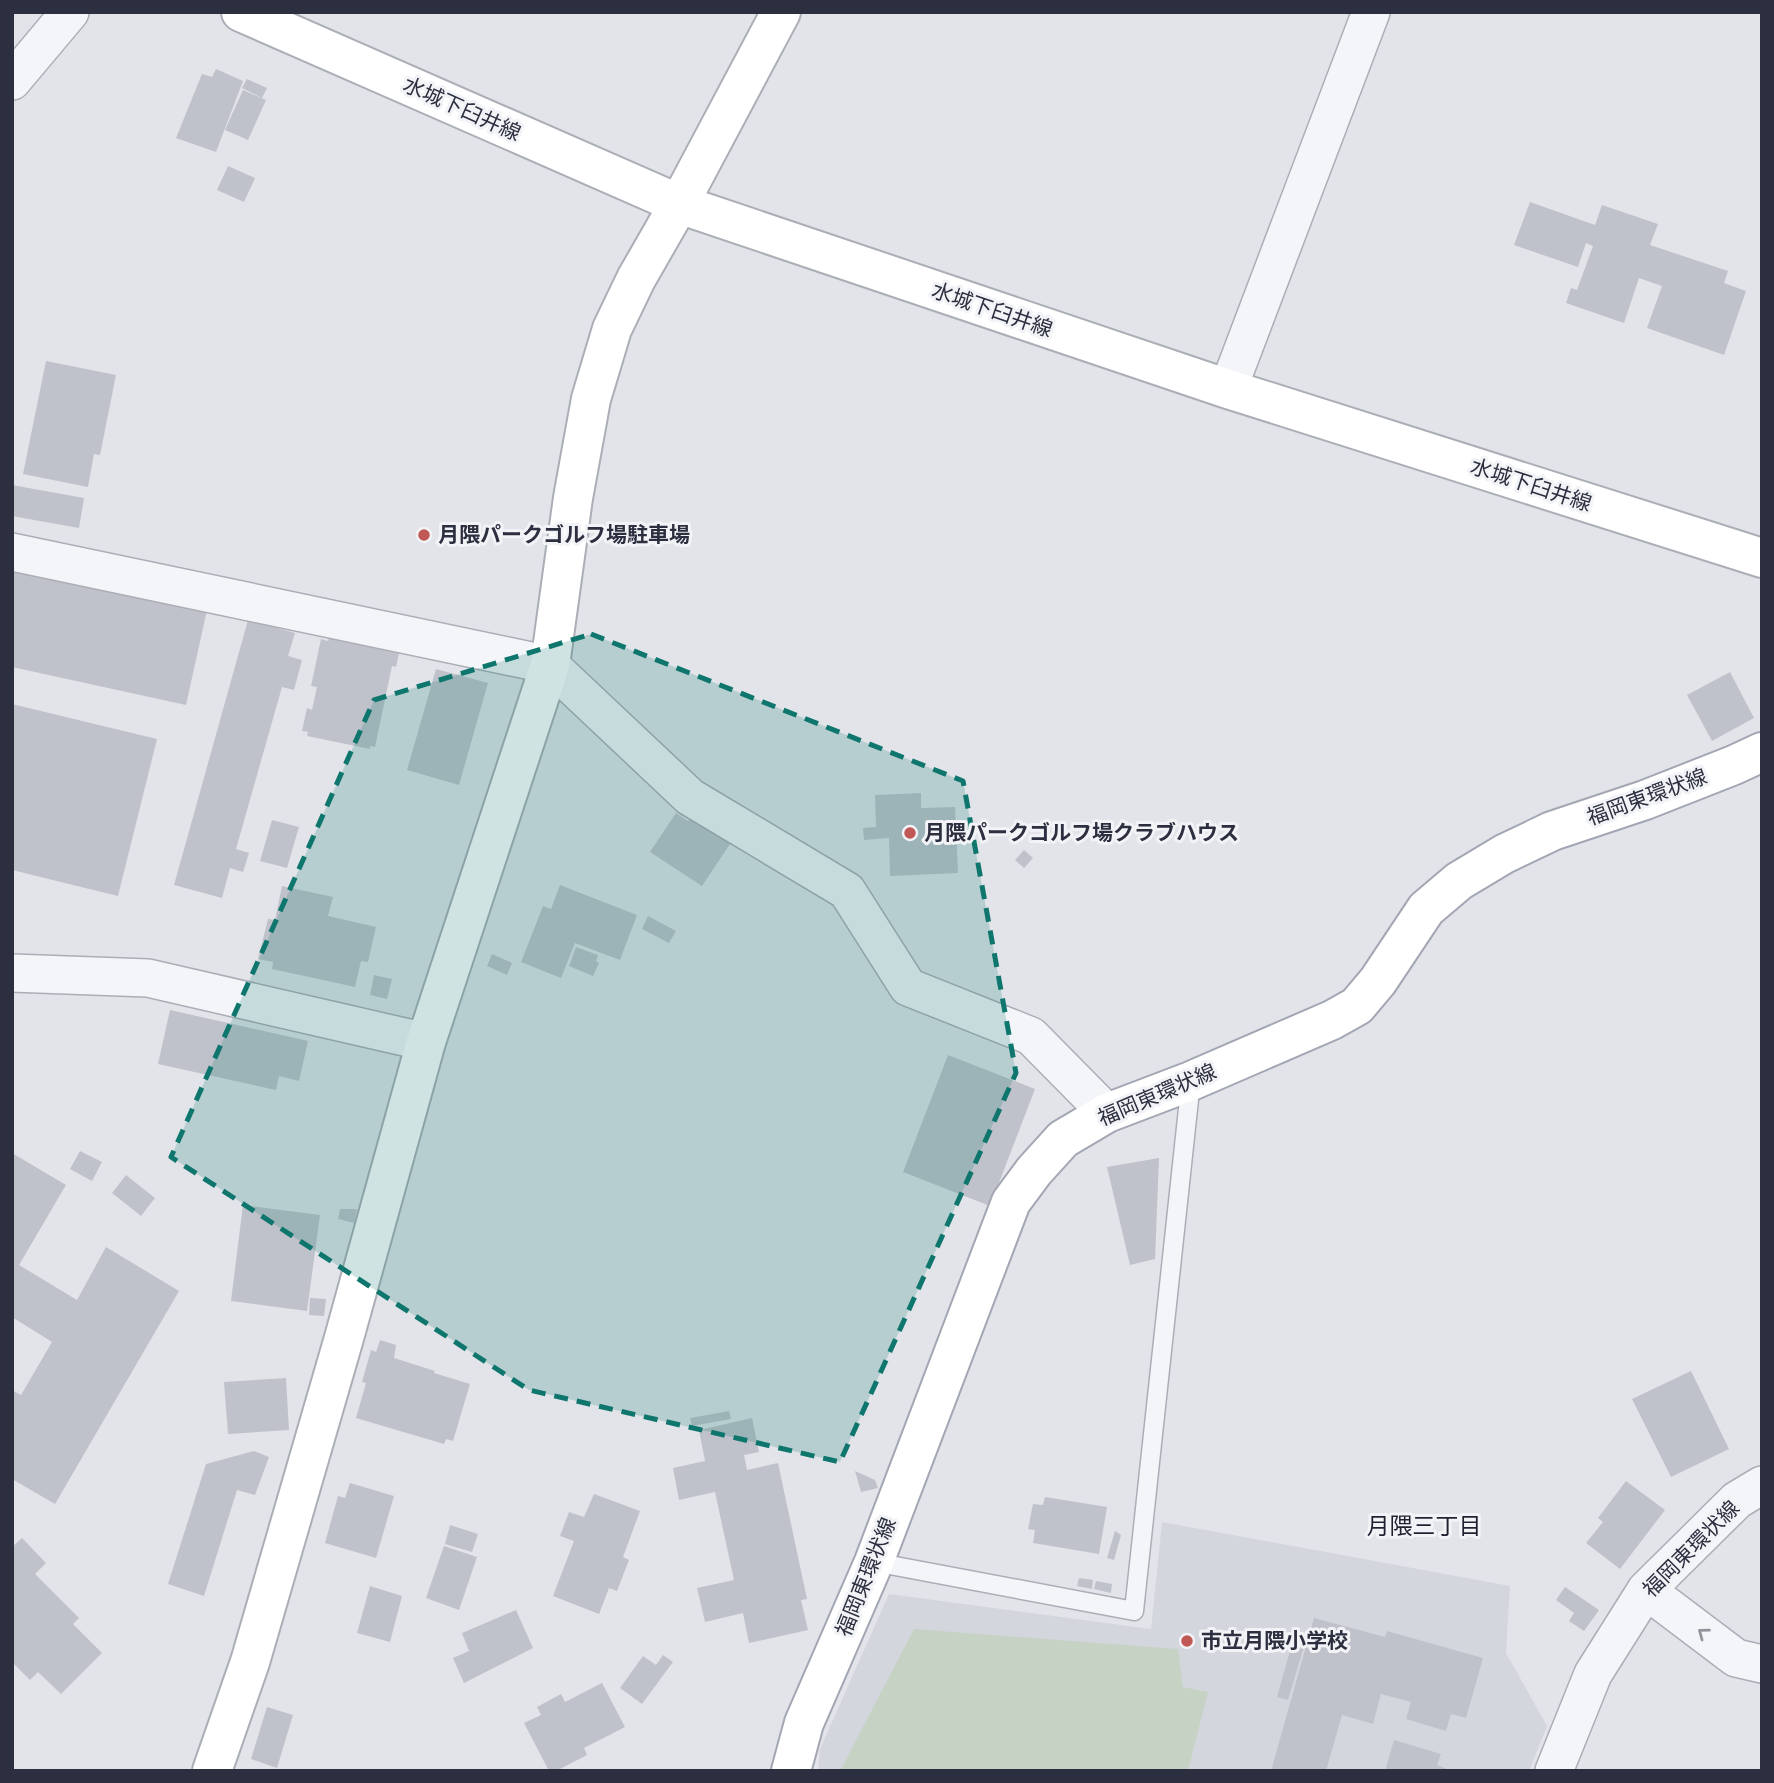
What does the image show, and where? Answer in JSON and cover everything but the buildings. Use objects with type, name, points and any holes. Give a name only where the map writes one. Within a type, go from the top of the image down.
[{"type":"main road","name":"水城下臼井線","points":[[241,12],[679,204],[1228,390],[1762,558]]},
{"type":"main road","points":[[212,1771],[250,1662],[426,1042],[550,665],[573,498],[591,399],[612,329],[636,279],[781,12]]},
{"type":"main road","name":"福岡東環状線","points":[[792,1771],[804,1723],[874,1562],[1012,1202],[1034,1171],[1063,1139],[1107,1113],[1191,1081],[1332,1020],[1357,1006],[1378,981],[1426,909],[1459,881],[1504,854],[1552,831],[1645,800],[1762,752]]},
{"type":"street","points":[[12,81],[70,12]]},
{"type":"street","points":[[1228,390],[1371,12]]},
{"type":"street","points":[[12,552],[550,665],[690,797],[847,891],[908,987],[1031,1036],[1107,1113]]},
{"type":"street","points":[[12,974],[148,978],[426,1042]]},
{"type":"street","name":"福岡東環状線","points":[[1555,1771],[1592,1674],[1646,1590],[1737,1500],[1762,1485]]},
{"type":"street","points":[[1646,1590],[1736,1658],[1762,1664]]},
{"type":"lane","points":[[874,1562],[1134,1611],[1191,1081]]},
{"type":"highlighted area","points":[[591,634],[963,781],[1016,1073],[840,1462],[529,1390],[171,1157],[374,700]]},
{"type":"shaded area","name":"市立月隈小学校","points":[[1162,1522],[1510,1586],[1506,1653],[1547,1726],[1529,1771],[818,1771],[820,1749],[889,1594],[1151,1629]]},
{"type":"green space","points":[[914,1629],[1178,1649],[1183,1687],[1208,1692],[1188,1771],[840,1771]]},
{"type":"place","name":"月隈パークゴルフ場駐車場","points":[[424,535]]},
{"type":"place","name":"月隈パークゴルフ場クラブハウス","points":[[910,833]]},
{"type":"place","name":"市立月隈小学校","points":[[1187,1641]]},
{"type":"district","name":"月隈三丁目","points":[[1424,1526]]}]
